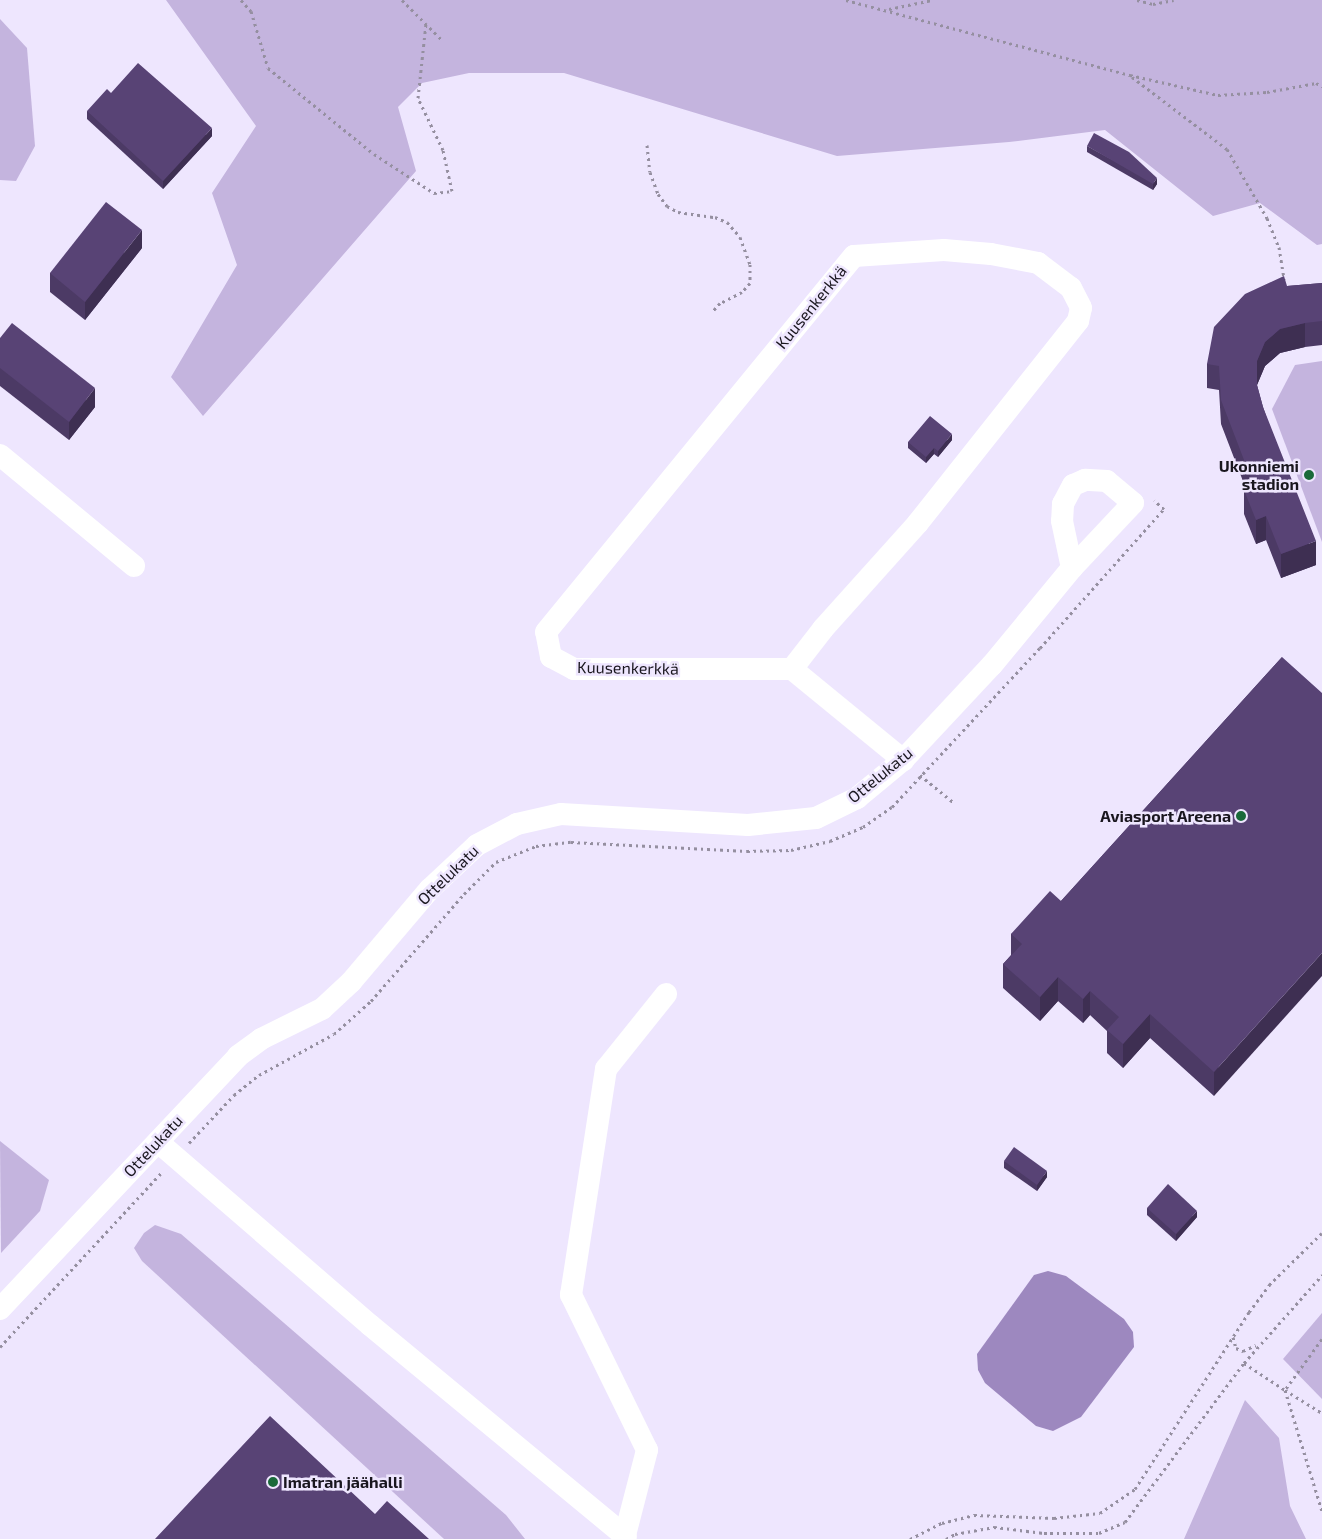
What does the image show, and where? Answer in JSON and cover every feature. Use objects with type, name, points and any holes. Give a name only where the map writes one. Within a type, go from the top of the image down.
[{"type":"street","name":"Kuusenkerkkä","points":[[944,250],[992,254],[1038,263],[1071,288],[1081,308],[1078,321],[918,523],[823,629],[792,669],[574,669],[551,657],[546,632],[854,256],[944,250]]},
{"type":"street","points":[[0,456],[134,566]]},
{"type":"street","name":"Ottelukatu","points":[[0,1309],[238,1056],[261,1039],[322,1009],[351,982],[430,889],[477,845],[517,824],[561,814],[748,826],[781,824],[816,818],[857,798],[903,760],[992,665],[1072,568]]},
{"type":"street","points":[[792,669],[903,760]]},
{"type":"street","points":[[158,1142],[625,1538],[647,1450],[571,1295],[606,1070],[666,994]]},
{"type":"path","points":[[241,0],[251,11],[268,68],[374,154],[434,193],[452,191],[443,150],[418,98],[426,23]]},
{"type":"path","points":[[402,0],[443,41]]},
{"type":"path","points":[[846,0],[888,9],[1130,76],[1218,95],[1267,92],[1316,83],[1322,86]]},
{"type":"path","points":[[888,9],[932,0]]},
{"type":"path","points":[[1137,0],[1153,4],[1174,0]]},
{"type":"path","points":[[1130,76],[1227,149],[1267,218],[1279,246],[1284,281]]},
{"type":"path","points":[[647,145],[650,172],[658,194],[667,206],[678,212],[714,217],[727,222],[740,237],[750,264],[750,283],[742,292],[720,303],[712,312]]},
{"type":"path","points":[[0,1347],[175,1158],[246,1085],[279,1062],[334,1034],[371,1001],[464,894],[496,862],[536,846],[571,842],[746,851],[792,850],[830,841],[863,828],[892,807],[922,776],[1010,682],[1154,519]]},
{"type":"path","points":[[903,760],[953,802]]},
{"type":"path","points":[[910,1539],[942,1523],[974,1515],[1054,1518],[1100,1513],[1135,1489],[1237,1329],[1269,1285],[1322,1233]]},
{"type":"path","points":[[946,1539],[954,1534],[994,1527],[1044,1533],[1099,1533],[1125,1522],[1244,1363],[1322,1275]]},
{"type":"path","points":[[1237,1329],[1233,1338],[1236,1348],[1251,1349],[1263,1340]]},
{"type":"path","points":[[1285,1390],[1322,1339]]},
{"type":"path","points":[[1244,1363],[1322,1413]]},
{"type":"path","points":[[1285,1390],[1322,1511]]},
{"type":"shaded area","points":[[166,0],[1322,0],[1322,244],[1317,245],[1260,203],[1213,216],[1105,130],[1009,142],[837,156],[564,73],[469,73],[422,83],[398,107],[416,171],[203,416],[171,377],[237,265],[212,193],[256,126]]},
{"type":"shaded area","points":[[0,19],[27,48],[35,146],[16,181],[0,180]]},
{"type":"shaded area","name":"Ukonniemi stadion","points":[[1322,361],[1322,542],[1272,409],[1295,365]]},
{"type":"shaded area","points":[[0,1141],[49,1180],[40,1211],[1,1253]]},
{"type":"shaded area","points":[[155,1225],[181,1234],[506,1515],[525,1539],[444,1539],[142,1261],[134,1248],[144,1233]]},
{"type":"shaded area","points":[[1048,1271],[1066,1276],[1124,1319],[1133,1332],[1134,1347],[1081,1417],[1053,1431],[1036,1426],[985,1383],[978,1370],[977,1354],[1034,1275]]},
{"type":"shaded area","points":[[1322,1313],[1322,1399],[1283,1359]]},
{"type":"shaded area","points":[[1245,1400],[1279,1438],[1290,1506],[1306,1539],[1184,1539]]},
{"type":"building","points":[[138,63],[212,128],[163,181],[87,111],[107,89],[111,93]]},
{"type":"building","points":[[1094,133],[1129,152],[1157,178],[1153,184],[1087,146]]},
{"type":"building","points":[[106,202],[142,230],[85,302],[50,273]]},
{"type":"building","points":[[1284,276],[1287,286],[1322,283],[1322,321],[1280,329],[1265,342],[1257,361],[1257,385],[1263,407],[1316,541],[1281,554],[1266,516],[1256,520],[1244,490],[1254,486],[1221,400],[1219,366],[1207,364],[1214,327],[1245,294]]},
{"type":"building","points":[[12,323],[95,388],[69,422],[0,368],[0,338]]},
{"type":"building","points":[[930,416],[952,434],[938,451],[934,448],[926,457],[908,442]]},
{"type":"building","name":"Aviasport Areena","points":[[1282,657],[1322,693],[1322,953],[1214,1072],[1150,1014],[1123,1044],[1107,1030],[1119,1017],[1090,991],[1083,999],[1058,977],[1040,997],[1003,964],[1022,944],[1011,934],[1050,891],[1061,901]]},
{"type":"building","points":[[1014,1147],[1047,1171],[1037,1185],[1004,1161]]},
{"type":"building","points":[[1168,1184],[1197,1211],[1176,1234],[1147,1208]]},
{"type":"building","name":"Imatran jäähalli","points":[[270,1416],[375,1514],[387,1501],[429,1539],[155,1539]]},
{"type":"place","name":"Ukonniemi stadion","points":[[1309,475]]},
{"type":"place","name":"Aviasport Areena","points":[[1241,816]]},
{"type":"place","name":"Imatran jäähalli","points":[[273,1482]]}]
